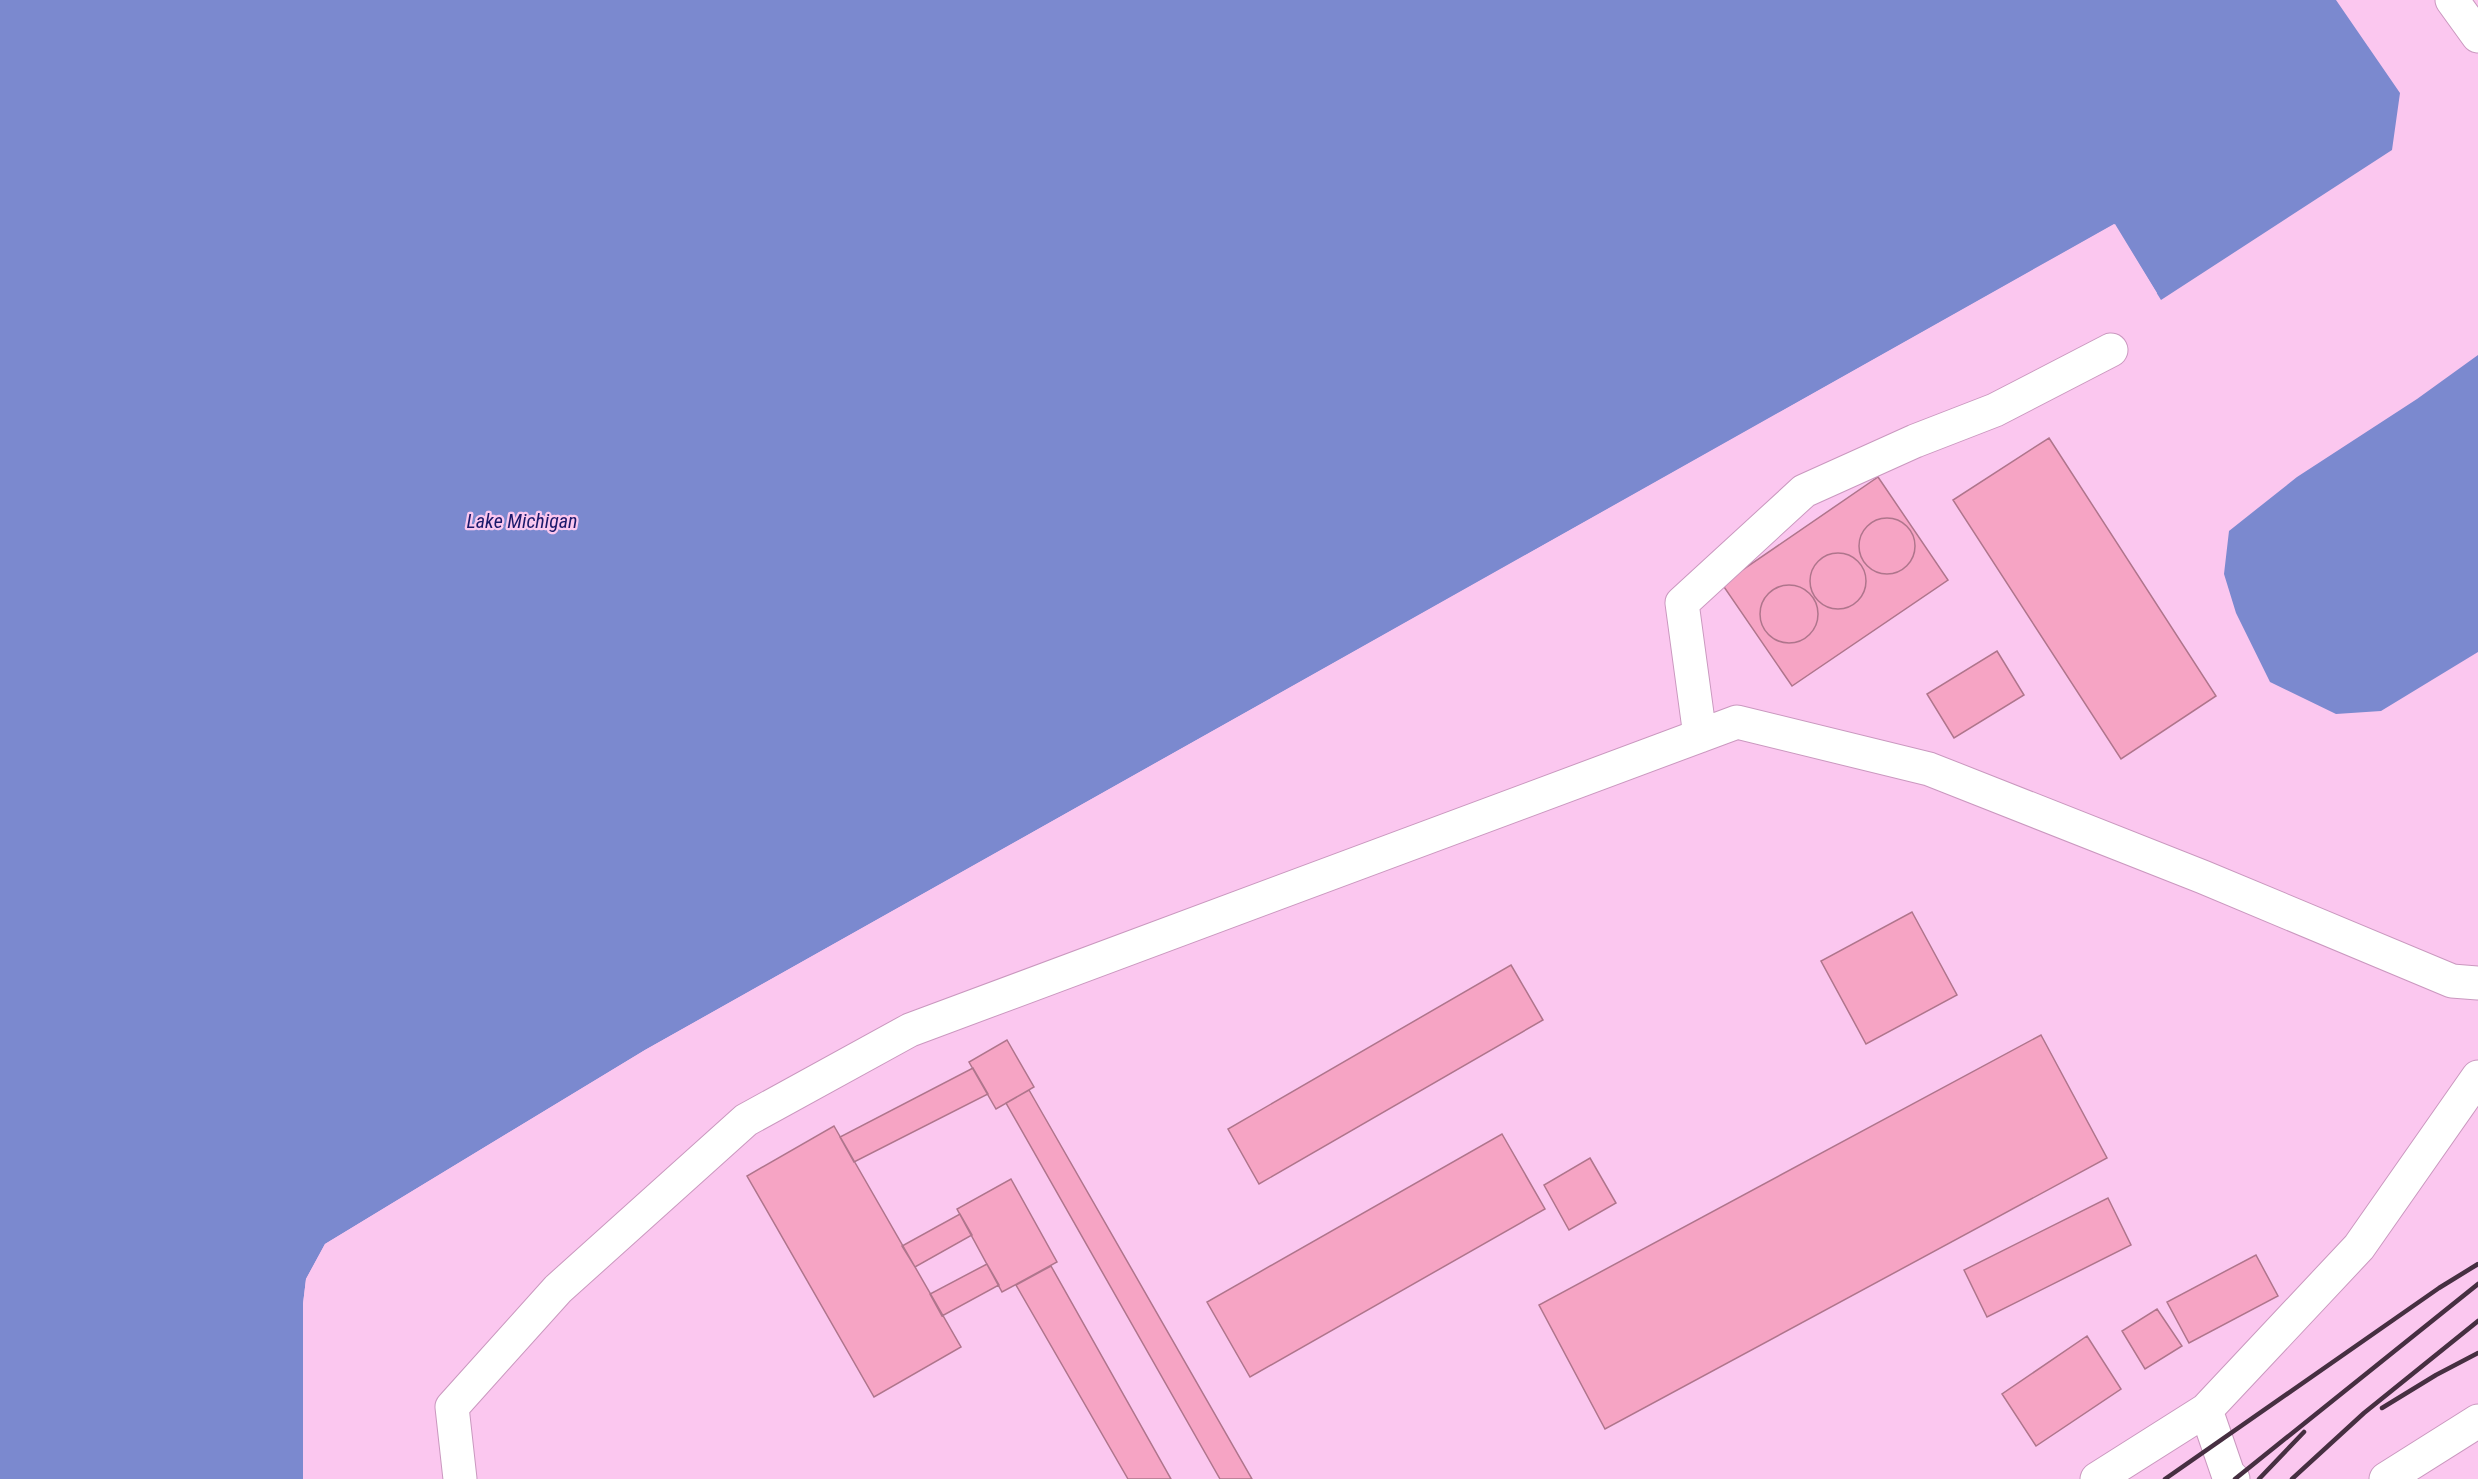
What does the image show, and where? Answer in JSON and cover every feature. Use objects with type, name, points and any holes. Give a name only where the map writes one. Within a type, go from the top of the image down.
[{"type":"lane","points":[[2452,0],[2478,36]]},
{"type":"lane","points":[[1700,736],[1682,603],[1804,491],[1915,441],[1995,410],[2111,350]]},
{"type":"lane","points":[[460,1479],[452,1407],[558,1289],[746,1120],[910,1030],[1737,722],[1929,769],[2204,877],[2452,981],[2478,983]]},
{"type":"lane","points":[[2097,1479],[2206,1410],[2359,1246],[2478,1077]]},
{"type":"lane","points":[[2206,1410],[2228,1474],[2233,1479]]},
{"type":"lane","points":[[2386,1479],[2478,1421]]},
{"type":"water","name":"Lake Michigan","points":[[0,0],[2336,0],[2400,93],[2392,150],[2161,300],[2114,224],[645,1050],[325,1244],[306,1279],[303,1304],[303,1479],[0,1479]]},
{"type":"water","points":[[2478,355],[2478,652],[2381,711],[2336,714],[2270,682],[2236,613],[2224,574],[2229,531],[2297,477],[2417,399]]},
{"type":"pier","points":[[2115,224],[2157,293],[2154,295],[2114,228],[647,1053],[327,1247],[309,1280],[306,1304],[306,1479],[303,1479],[303,1304],[306,1279],[325,1244],[645,1050]]},
{"type":"building","points":[[2049,438],[2216,696],[2121,759],[1953,500]]},
{"type":"building","points":[[1878,477],[1948,580],[1792,686],[1722,584]]},
{"type":"building","points":[[1881,518],[1893,518],[1903,522],[1911,530],[1915,546],[1911,562],[1903,570],[1893,574],[1881,574],[1871,570],[1863,562],[1859,552],[1859,540],[1863,530],[1871,522]]},
{"type":"building","points":[[1832,553],[1844,553],[1854,557],[1862,565],[1866,581],[1862,597],[1854,605],[1844,609],[1832,609],[1822,605],[1814,597],[1810,587],[1810,575],[1814,565],[1822,557]]},
{"type":"building","points":[[1789,585],[1805,590],[1813,598],[1818,614],[1813,630],[1805,638],[1789,643],[1773,638],[1765,630],[1760,614],[1765,598],[1773,590]]},
{"type":"building","points":[[1997,651],[2024,695],[1954,738],[1927,694]]},
{"type":"building","points":[[1912,912],[1957,995],[1866,1044],[1821,961]]},
{"type":"building","points":[[1511,965],[1543,1020],[1259,1184],[1228,1129]]},
{"type":"building","points":[[2041,1035],[2107,1158],[1605,1429],[1539,1305]]},
{"type":"building","points":[[1007,1040],[1034,1087],[996,1109],[969,1062]]},
{"type":"building","points":[[973,1068],[988,1094],[854,1162],[840,1137]]},
{"type":"building","points":[[1029,1090],[1252,1479],[1220,1479],[1006,1103]]},
{"type":"building","points":[[834,1126],[961,1347],[874,1397],[747,1176]]},
{"type":"building","points":[[1502,1134],[1545,1209],[1250,1377],[1207,1302]]},
{"type":"building","points":[[1590,1158],[1616,1203],[1569,1230],[1544,1185]]},
{"type":"building","points":[[1011,1179],[1057,1262],[1002,1292],[957,1209]]},
{"type":"building","points":[[2108,1198],[2131,1245],[1987,1317],[1964,1270]]},
{"type":"building","points":[[960,1214],[972,1235],[915,1267],[902,1246]]},
{"type":"building","points":[[2256,1255],[2278,1296],[2189,1343],[2167,1302]]},
{"type":"building","points":[[987,1264],[999,1285],[942,1316],[930,1294]]},
{"type":"building","points":[[1051,1266],[1171,1479],[1128,1479],[1016,1285]]},
{"type":"building","points":[[2157,1309],[2182,1346],[2145,1369],[2122,1331]]},
{"type":"building","points":[[2087,1336],[2121,1389],[2036,1446],[2002,1394]]},
{"type":"railway","points":[[2165,1479],[2439,1288],[2478,1264]]},
{"type":"railway","points":[[2235,1479],[2478,1284]]},
{"type":"railway","points":[[2292,1479],[2364,1413],[2478,1321]]},
{"type":"railway","points":[[2382,1408],[2478,1353]]},
{"type":"railway","points":[[2259,1479],[2304,1432]]}]
